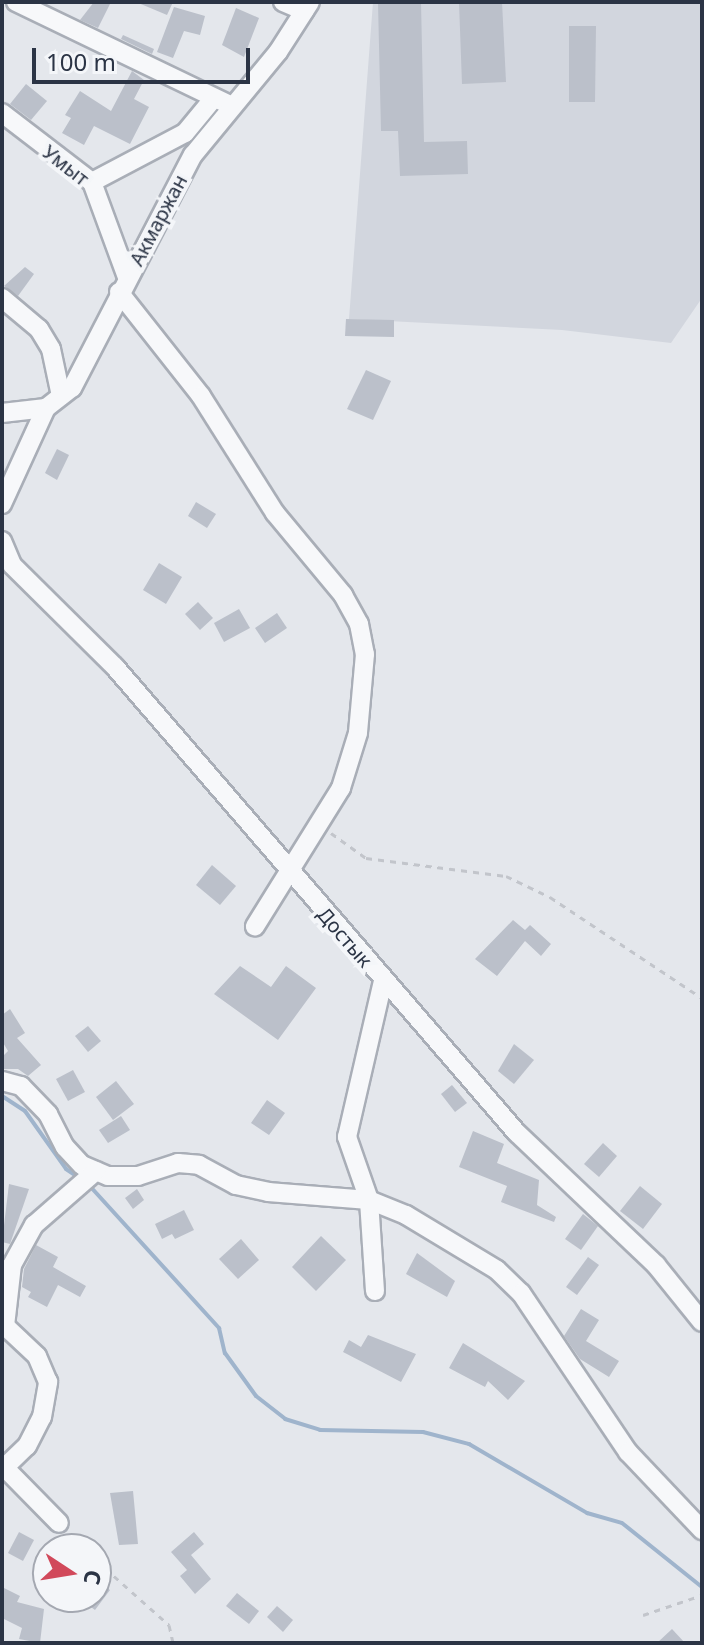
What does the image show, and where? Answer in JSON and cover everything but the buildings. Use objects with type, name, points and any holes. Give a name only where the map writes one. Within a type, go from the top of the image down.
[{"type":"street","points":[[16,2],[232,106]]},
{"type":"street","points":[[283,2],[307,7]]},
{"type":"street","name":"Акмаржан","points":[[46,408],[61,396],[96,348],[123,284],[193,155],[278,52],[307,7]]},
{"type":"street","points":[[92,182],[185,133],[214,98]]},
{"type":"street","name":"Умыт","points":[[2,113],[92,182],[123,284]]},
{"type":"street","points":[[123,284],[275,513],[343,595],[359,624],[366,681],[358,733],[341,788],[255,926]]},
{"type":"street","points":[[2,298],[39,329],[51,349],[61,396]]},
{"type":"street","points":[[2,413],[46,408]]},
{"type":"street","points":[[2,504],[46,408]]},
{"type":"street","name":"Достык","points":[[2,541],[12,565],[115,667],[517,1133],[656,1265],[702,1322]]},
{"type":"street","points":[[375,1291],[369,1200],[347,1137],[383,981]]},
{"type":"street","points":[[2,1081],[21,1086],[48,1114],[65,1147],[96,1171],[138,1176],[178,1163],[199,1165],[236,1185],[268,1192],[369,1200],[406,1215],[497,1270],[521,1293],[628,1452],[702,1530]]},
{"type":"street","points":[[59,1523],[4,1465],[27,1446],[42,1417],[48,1382],[37,1356],[3,1325],[12,1265],[34,1225],[96,1171]]},
{"type":"path","points":[[321,821],[340,845],[366,858],[506,876],[550,897],[702,998]]},
{"type":"path","points":[[59,1523],[69,1533]]},
{"type":"path","points":[[112,1574],[169,1625],[173,1643]]},
{"type":"path","points":[[643,1615],[702,1595]]},
{"type":"shaded area","points":[[373,2],[702,2],[702,298],[671,343],[562,330],[349,319]]},
{"type":"waterway","points":[[2,1096],[25,1111],[66,1169],[81,1179]]},
{"type":"waterway","points":[[88,1184],[219,1328],[225,1353],[256,1396],[285,1419],[320,1430],[423,1432],[469,1444],[587,1513],[622,1523],[702,1587]]}]
